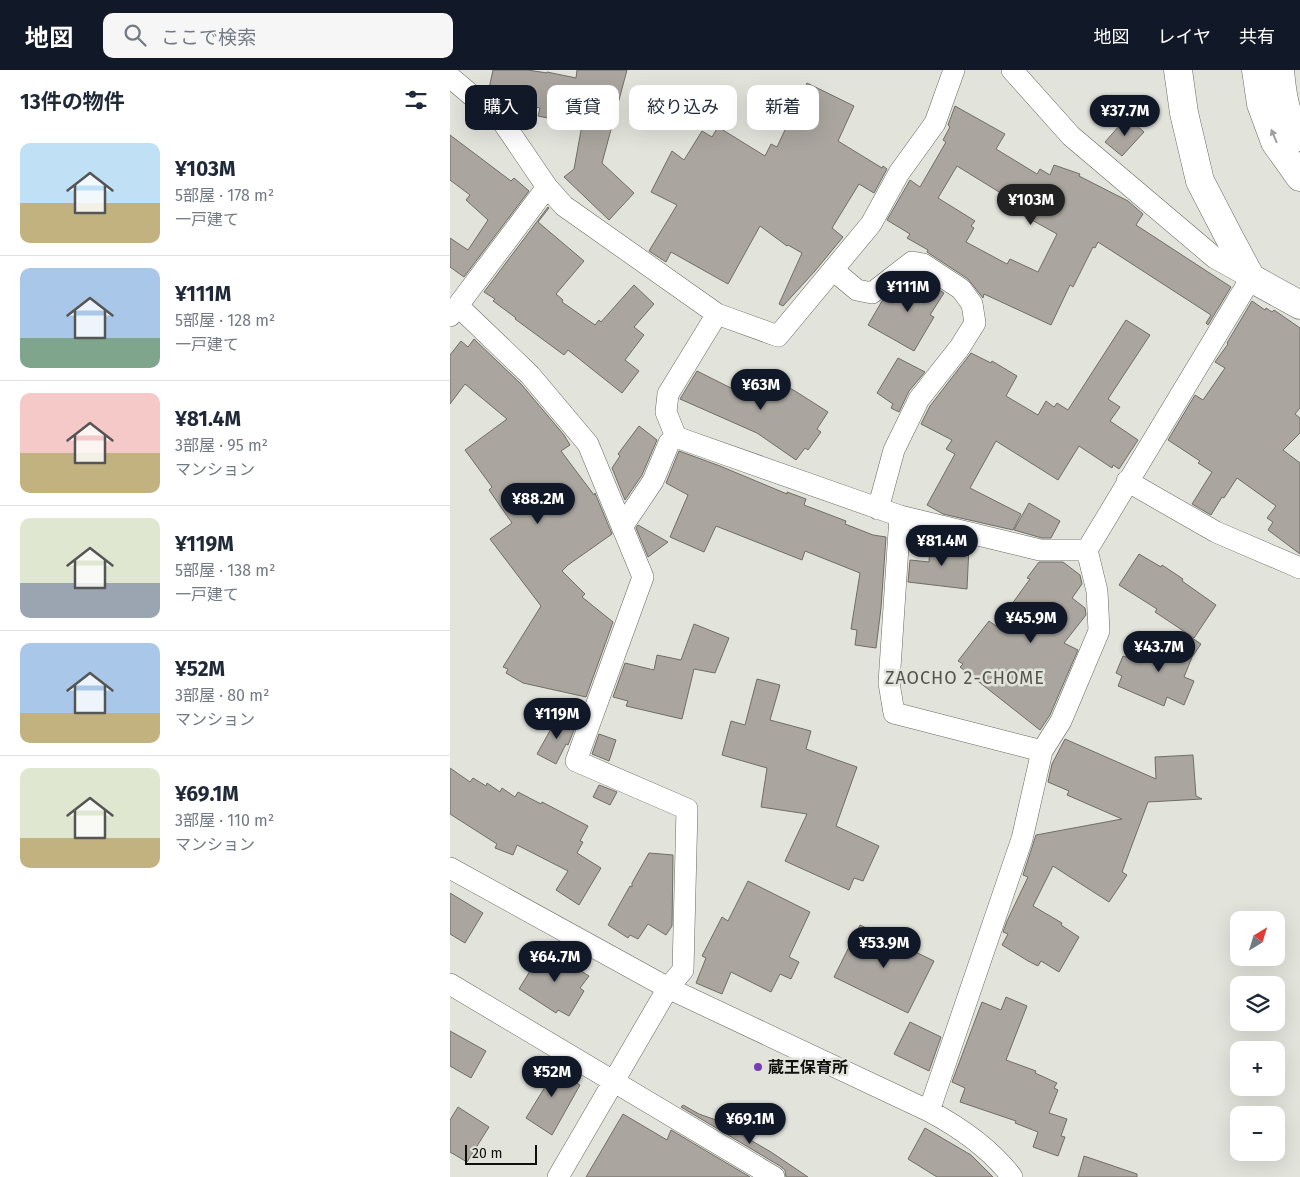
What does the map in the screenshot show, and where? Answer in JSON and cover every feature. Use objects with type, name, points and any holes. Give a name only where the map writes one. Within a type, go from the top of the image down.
[{"type":"main road","points":[[1178,70],[1184,113],[1200,181],[1251,278],[1300,304]]},
{"type":"main road","points":[[1256,70],[1261,104],[1275,142],[1300,177]]},
{"type":"main road","points":[[1280,70],[1283,101],[1300,137]]},
{"type":"street","points":[[450,77],[502,121],[547,187],[564,206],[717,314],[778,336],[871,224],[899,173],[935,123],[954,70]]},
{"type":"street","points":[[929,1111],[1022,839],[1042,752],[1061,721],[1099,631],[1097,591],[1087,550],[1251,278],[1215,258],[1071,136],[1012,70]]},
{"type":"street","points":[[547,187],[454,311],[530,375],[588,444],[643,577],[576,761],[687,809],[684,970],[668,988],[558,1177]]},
{"type":"street","points":[[832,270],[857,290],[872,293],[912,262],[923,264],[961,289],[972,304],[974,324],[960,347],[919,399],[894,450],[878,509]]},
{"type":"street","points":[[717,314],[668,394],[666,412],[676,437],[900,516],[1040,550],[1087,550]]},
{"type":"street","points":[[622,527],[653,481],[669,443],[676,437]]},
{"type":"street","points":[[1127,481],[1216,532],[1300,568]]},
{"type":"street","points":[[900,516],[889,683],[894,713],[1042,752]]},
{"type":"street","points":[[450,868],[668,988],[957,1126],[972,1137],[1012,1177]]},
{"type":"street","points":[[450,984],[774,1177]]},
{"type":"building","points":[[493,70],[528,70],[576,78],[577,70],[627,70],[619,100],[619,85],[547,85],[547,118],[538,116],[540,108],[537,107],[537,85],[490,85]]},
{"type":"building","points":[[819,89],[854,106],[838,141],[882,168],[883,166],[887,169],[874,193],[859,184],[832,228],[843,237],[783,306],[779,304],[802,253],[787,246],[760,226],[728,284],[671,252],[666,262],[649,251],[677,205],[651,192],[672,151],[684,160],[702,131],[712,137],[716,130],[723,130],[765,156],[771,144],[777,147],[785,130],[819,130]]},
{"type":"building","points":[[955,106],[1005,134],[996,149],[1037,174],[1040,169],[1050,175],[1054,165],[1080,174],[1079,176],[1128,201],[1143,214],[1136,225],[1231,287],[1208,325],[1206,323],[1211,315],[1098,242],[1095,248],[1093,247],[1073,287],[1070,285],[1051,325],[984,294],[983,298],[968,279],[927,252],[928,250],[907,238],[910,234],[887,220],[910,180],[920,187],[946,142],[943,140],[950,127],[948,125]],"holes":[[[957,166],[1025,208],[1021,214],[1057,234],[1038,272],[1010,259],[1007,264],[966,242],[974,228],[971,226],[975,221],[938,198]]]},
{"type":"building","points":[[1127,117],[1144,132],[1122,156],[1105,142]]},
{"type":"building","points":[[581,130],[611,130],[602,163],[634,193],[609,220],[564,177],[574,169]]},
{"type":"building","points":[[450,135],[511,181],[514,178],[529,191],[464,277],[450,267],[450,238],[468,250],[488,220],[466,200],[470,195],[450,180]]},
{"type":"building","points":[[548,207],[538,222],[584,261],[556,294],[563,300],[562,302],[595,325],[599,320],[601,322],[634,285],[654,304],[634,327],[644,335],[625,360],[639,371],[622,393],[568,350],[564,355],[515,319],[493,301],[495,299],[484,292]]},
{"type":"building","points":[[915,275],[944,293],[930,315],[934,317],[914,351],[868,325],[882,301],[892,293],[900,297]]},
{"type":"building","points":[[1252,301],[1265,310],[1266,308],[1272,312],[1274,310],[1300,328],[1300,408],[1295,414],[1300,418],[1300,433],[1283,450],[1300,463],[1300,554],[1268,530],[1273,522],[1267,518],[1276,506],[1237,478],[1211,515],[1192,504],[1212,472],[1198,463],[1200,461],[1168,440],[1195,395],[1203,400],[1225,368],[1215,362],[1228,344]]},
{"type":"building","points":[[1126,320],[1150,335],[1108,399],[1120,407],[1110,421],[1138,440],[1119,469],[1113,465],[1112,468],[1079,446],[1058,480],[996,441],[970,488],[1021,514],[1013,530],[943,514],[927,505],[955,454],[946,449],[952,440],[921,424],[930,406],[971,353],[991,363],[992,361],[1017,376],[1006,396],[1038,415],[1046,401],[1054,407],[1057,403],[1068,410]]},
{"type":"building","points":[[474,339],[521,384],[564,435],[570,445],[561,451],[594,495],[595,493],[612,534],[562,571],[585,594],[582,597],[613,622],[586,697],[523,683],[506,673],[508,669],[503,667],[541,606],[490,539],[512,523],[489,490],[492,487],[465,450],[507,419],[465,384],[450,404],[450,355],[461,341],[468,347]]},
{"type":"building","points":[[898,358],[925,372],[909,391],[899,412],[891,408],[893,404],[877,393]]},
{"type":"building","points":[[697,371],[739,392],[745,379],[769,391],[772,385],[776,387],[778,382],[828,412],[817,429],[821,432],[808,450],[805,448],[796,460],[757,433],[680,399]]},
{"type":"building","points":[[639,426],[657,440],[642,475],[625,500],[612,468],[620,456],[618,454]]},
{"type":"building","points":[[679,451],[787,494],[787,492],[806,499],[804,505],[846,521],[845,524],[873,535],[886,537],[876,648],[855,645],[857,630],[851,629],[860,573],[805,551],[802,560],[716,526],[704,552],[670,537],[688,495],[666,483]]},
{"type":"building","points":[[1029,503],[1060,521],[1051,538],[1042,538],[1014,530]]},
{"type":"building","points":[[638,525],[668,542],[648,557],[636,528]]},
{"type":"building","points":[[930,542],[969,546],[967,589],[908,582],[910,560],[929,562]]},
{"type":"building","points":[[1139,554],[1161,567],[1162,565],[1216,605],[1194,638],[1155,612],[1157,609],[1119,585]]},
{"type":"building","points":[[1039,562],[1063,562],[1080,575],[1082,584],[1072,598],[1085,608],[1086,615],[1064,643],[1078,650],[1050,715],[1040,730],[960,667],[963,664],[958,661],[989,621],[996,626],[1030,579],[1027,578]]},
{"type":"building","points":[[694,624],[729,638],[715,673],[694,669],[682,719],[626,706],[628,701],[613,697],[625,663],[654,670],[657,655],[681,660]]},
{"type":"building","points":[[1185,633],[1201,644],[1192,657],[1184,677],[1194,681],[1184,705],[1167,697],[1164,706],[1118,686],[1122,676],[1116,673],[1123,656],[1129,658],[1134,647],[1166,661]]},
{"type":"building","points":[[757,679],[780,685],[770,720],[811,731],[806,749],[857,767],[836,826],[879,846],[863,881],[854,878],[849,890],[785,861],[807,814],[761,807],[767,768],[722,755],[731,721],[745,725]]},
{"type":"building","points":[[557,718],[576,725],[568,745],[566,744],[556,764],[537,754]]},
{"type":"building","points":[[599,734],[616,740],[609,761],[592,754]]},
{"type":"building","points":[[1065,739],[1156,779],[1155,757],[1193,755],[1196,796],[1202,799],[1148,802],[1122,872],[1127,875],[1109,902],[1053,866],[1033,906],[1062,923],[1061,925],[1079,937],[1059,972],[1041,961],[1038,966],[1002,945],[1008,934],[1003,932],[1007,921],[1028,877],[1023,875],[1036,835],[1122,819],[1067,795],[1069,791],[1048,782],[1052,764]]},
{"type":"building","points":[[450,768],[470,782],[473,778],[486,786],[487,783],[500,792],[502,788],[515,797],[518,792],[588,826],[580,841],[583,842],[577,853],[601,868],[579,905],[556,890],[568,871],[517,845],[513,855],[495,848],[497,844],[450,814]]},
{"type":"building","points":[[599,785],[617,792],[610,805],[593,797]]},
{"type":"building","points":[[649,853],[673,855],[672,926],[666,935],[648,924],[638,939],[630,935],[628,938],[608,925],[630,886],[632,887],[632,883]]},
{"type":"building","points":[[748,881],[810,912],[789,957],[799,962],[791,979],[780,974],[771,992],[731,972],[722,994],[696,983],[706,958],[702,956],[722,917],[728,921]]},
{"type":"building","points":[[450,893],[483,913],[465,943],[450,934]]},
{"type":"building","points":[[860,925],[934,961],[908,1013],[834,977]]},
{"type":"building","points":[[544,948],[589,976],[580,988],[584,991],[569,1016],[558,1010],[556,1013],[519,989]]},
{"type":"building","points":[[1006,997],[1027,1006],[1006,1060],[1036,1071],[1035,1073],[1057,1083],[1054,1088],[1058,1090],[1049,1113],[1067,1119],[1061,1136],[1065,1137],[1058,1156],[1033,1147],[1038,1132],[1015,1123],[1016,1121],[960,1102],[965,1088],[952,1082],[982,1002],[1001,1010]]},
{"type":"building","points":[[910,1022],[941,1037],[929,1071],[894,1054]]},
{"type":"building","points":[[450,1031],[486,1051],[471,1078],[450,1066]]},
{"type":"building","points":[[541,1061],[580,1085],[552,1135],[526,1118],[545,1087],[531,1079]]},
{"type":"building","points":[[683,1105],[699,1114],[716,1120],[771,1152],[808,1177],[786,1177],[785,1170],[780,1166],[681,1107]]},
{"type":"building","points":[[458,1107],[489,1127],[467,1162],[450,1152],[450,1120]]},
{"type":"building","points":[[623,1114],[667,1140],[671,1130],[750,1177],[586,1177]]},
{"type":"building","points":[[925,1128],[971,1155],[993,1177],[937,1177],[908,1159]]},
{"type":"building","points":[[1084,1156],[1137,1174],[1137,1177],[1078,1177]]},
{"type":"place","name":"蔵王保育所","points":[[758,1067]]},
{"type":"district","name":"ZAOCHO 2-CHOME","points":[[965,678]]}]
